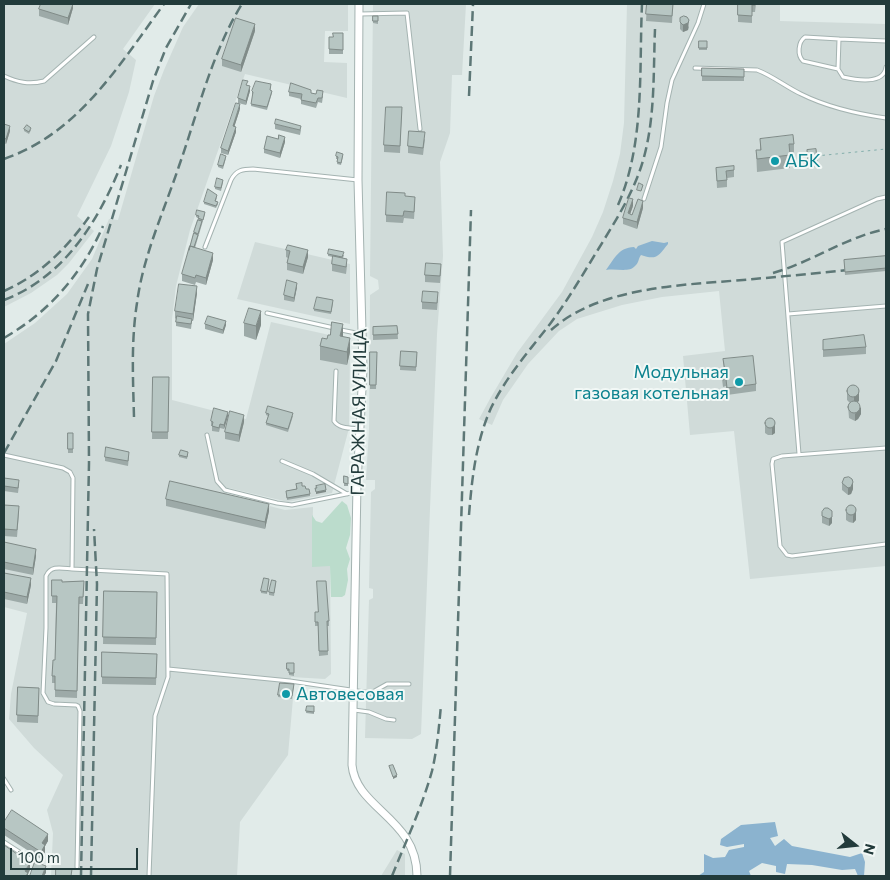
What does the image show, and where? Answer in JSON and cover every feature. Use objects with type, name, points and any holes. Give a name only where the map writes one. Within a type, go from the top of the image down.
[{"type":"street","name":"ГАРАЖНАЯ УЛИЦА","points":[[359,4],[358,180],[362,334],[352,765],[354,777],[360,788],[411,844],[416,860],[417,876]]},
{"type":"lane","points":[[644,199],[661,147],[672,80],[698,23],[704,4]]},
{"type":"lane","points":[[359,14],[407,13],[420,129]]},
{"type":"lane","points":[[4,76],[24,83],[35,84],[44,81],[94,37]]},
{"type":"lane","points":[[838,69],[803,61],[799,54],[801,40],[805,37],[886,41]]},
{"type":"lane","points":[[840,39],[838,69],[842,77],[874,79],[882,76],[885,73],[886,67]]},
{"type":"lane","points":[[695,68],[757,70],[802,95],[819,102],[886,118]]},
{"type":"lane","points":[[205,247],[233,175],[239,171],[253,168],[358,180]]},
{"type":"lane","points":[[799,454],[782,242],[886,197]]},
{"type":"lane","points":[[788,314],[886,306]]},
{"type":"lane","points":[[267,313],[362,334]]},
{"type":"lane","points":[[336,371],[335,424],[360,429]]},
{"type":"lane","points":[[207,435],[218,481],[225,490],[284,505],[300,504],[357,492]]},
{"type":"lane","points":[[886,448],[777,457],[773,459],[772,464],[780,546],[787,555],[792,556],[886,544]]},
{"type":"lane","points":[[4,455],[63,468],[70,472],[73,478],[72,569]]},
{"type":"lane","points":[[282,461],[313,474],[347,494]]},
{"type":"lane","points":[[77,867],[80,711],[76,705],[48,702],[43,693],[46,576],[53,568],[167,574],[168,669],[165,686],[159,699],[155,716],[149,876]]},
{"type":"lane","points":[[168,669],[290,681],[371,693],[387,684],[410,684]]},
{"type":"lane","points":[[353,710],[369,712],[394,720]]},
{"type":"lane","points":[[4,779],[11,790]]},
{"type":"lane","points":[[4,842],[35,862]]},
{"type":"path","points":[[816,156],[886,149]]},
{"type":"shaded area","points":[[4,4],[155,4],[123,49],[136,60],[129,92],[111,146],[77,216],[94,231],[57,275],[31,293],[4,307]]},
{"type":"shaded area","points":[[199,4],[348,4],[348,31],[325,31],[324,62],[347,63],[347,98],[245,74],[190,230],[176,286],[172,319],[172,400],[246,419],[271,322],[343,338],[350,352],[349,428],[332,493],[288,502],[229,488],[227,495],[285,510],[313,507],[312,566],[330,566],[331,674],[325,679],[291,677],[289,686],[294,687],[288,755],[240,822],[237,876],[51,876],[53,833],[47,810],[63,775],[34,748],[9,719],[11,694],[27,613],[4,607],[4,344],[35,323],[67,294],[92,259],[109,219],[118,220],[154,96],[183,27]]},
{"type":"shaded area","points":[[373,4],[466,4],[462,75],[452,75],[450,133],[440,162],[443,256],[437,334],[421,734],[412,739],[365,738],[369,600],[373,598],[373,589],[369,588],[371,492],[375,489],[375,480],[366,480],[369,429],[370,295],[379,289],[378,280],[370,276]]},
{"type":"shaded area","points":[[627,4],[780,4],[780,21],[886,24],[886,566],[750,579],[734,431],[690,435],[683,356],[725,351],[719,291],[662,297],[622,305],[577,319],[559,331],[528,364],[503,400],[492,425],[479,419],[517,353],[562,292],[592,237],[603,212],[620,154],[624,123]]},
{"type":"shaded area","points":[[255,242],[350,264],[350,324],[237,299]]},
{"type":"shaded area","points":[[397,850],[405,854],[405,876],[381,876]]},
{"type":"green space","points":[[342,501],[347,505],[351,518],[350,535],[346,548],[350,559],[347,569],[348,580],[345,595],[342,597],[331,597],[330,566],[312,567],[312,515],[316,521],[322,523]]},
{"type":"water","points":[[652,241],[668,242],[668,244],[657,256],[646,257],[641,255],[637,264],[632,268],[626,270],[606,270],[624,249],[634,247],[636,249],[638,246]]},
{"type":"water","points":[[775,822],[778,836],[770,838],[775,846],[784,839],[792,846],[850,857],[862,853],[865,862],[864,876],[858,876],[855,869],[842,870],[812,865],[787,864],[785,874],[776,872],[776,866],[762,863],[749,871],[751,876],[698,876],[704,872],[704,854],[713,858],[725,857],[729,850],[744,847],[744,844],[727,847],[720,845],[721,839],[741,825]]},
{"type":"building","points":[[41,4],[73,4],[68,18],[39,9]]},
{"type":"building","points":[[647,4],[673,4],[672,16],[646,14]]},
{"type":"building","points":[[738,4],[755,4],[752,5],[752,16],[738,15]]},
{"type":"building","points":[[373,16],[378,16],[378,21],[373,21]]},
{"type":"building","points":[[684,16],[689,20],[688,23],[683,25],[680,22],[680,18]]},
{"type":"building","points":[[236,18],[255,24],[241,65],[222,59]]},
{"type":"building","points":[[333,33],[343,33],[343,50],[329,49],[329,37],[333,37]]},
{"type":"building","points":[[699,41],[707,41],[707,48],[699,48]]},
{"type":"building","points":[[702,68],[744,69],[744,77],[702,76]]},
{"type":"building","points":[[243,80],[248,81],[246,85],[250,86],[246,101],[238,98]]},
{"type":"building","points":[[256,81],[271,84],[270,90],[272,91],[267,107],[251,104],[252,91]]},
{"type":"building","points":[[291,83],[311,90],[311,93],[316,94],[317,90],[323,91],[322,98],[318,98],[316,103],[301,100],[302,94],[289,92]]},
{"type":"building","points":[[236,103],[240,104],[233,126],[236,127],[228,151],[221,148]]},
{"type":"building","points":[[386,107],[402,107],[400,146],[384,145]]},
{"type":"building","points":[[276,119],[301,126],[300,130],[275,124]]},
{"type":"building","points":[[4,124],[10,126],[6,139],[4,138]]},
{"type":"building","points":[[27,125],[31,128],[29,132],[24,129]]},
{"type":"building","points":[[409,131],[425,132],[423,148],[408,146]]},
{"type":"building","points":[[279,135],[285,137],[280,153],[264,149],[267,136],[278,139]]},
{"type":"building","points":[[793,135],[794,144],[789,144],[790,155],[757,159],[756,150],[761,150],[760,139]]},
{"type":"building","points":[[816,149],[817,162],[808,162],[807,150]]},
{"type":"building","points":[[337,152],[343,154],[341,163],[337,162]]},
{"type":"building","points":[[221,154],[226,156],[223,166],[218,165]]},
{"type":"building","points":[[734,166],[734,170],[726,171],[727,180],[717,181],[716,168]]},
{"type":"building","points":[[217,178],[223,180],[221,188],[215,187]]},
{"type":"building","points":[[639,183],[643,185],[641,191],[637,190]]},
{"type":"building","points":[[208,189],[217,195],[215,201],[218,202],[216,206],[204,202]]},
{"type":"building","points":[[387,192],[405,193],[405,196],[415,197],[414,212],[404,211],[403,216],[386,215]]},
{"type":"building","points":[[629,198],[633,199],[628,213],[632,215],[638,199],[643,201],[637,222],[623,218]]},
{"type":"building","points":[[197,210],[205,212],[203,220],[196,215]]},
{"type":"building","points":[[198,220],[202,221],[198,234],[194,232]]},
{"type":"building","points":[[194,233],[198,235],[194,247],[190,246]]},
{"type":"building","points":[[288,245],[308,250],[303,267],[287,263],[290,251],[286,250]]},
{"type":"building","points":[[190,246],[213,253],[206,278],[196,275],[195,278],[182,274]]},
{"type":"building","points":[[329,249],[344,252],[342,257],[328,254]]},
{"type":"building","points":[[333,256],[347,259],[346,267],[332,264]]},
{"type":"building","points":[[886,256],[886,268],[845,272],[844,260]]},
{"type":"building","points":[[426,263],[441,264],[440,276],[425,275]]},
{"type":"building","points":[[287,280],[297,283],[294,298],[284,295]]},
{"type":"building","points":[[179,284],[197,286],[193,314],[175,311]]},
{"type":"building","points":[[423,291],[438,292],[437,303],[422,302]]},
{"type":"building","points":[[317,297],[333,300],[331,312],[314,309]]},
{"type":"building","points":[[249,308],[261,311],[256,326],[244,323]]},
{"type":"building","points":[[177,316],[192,319],[191,324],[176,322]]},
{"type":"building","points":[[208,316],[226,321],[223,330],[205,324]]},
{"type":"building","points":[[332,322],[343,324],[340,336],[350,338],[347,352],[320,346],[322,338],[327,339],[328,335],[330,335]]},
{"type":"building","points":[[397,326],[398,334],[373,335],[373,327]]},
{"type":"building","points":[[864,335],[866,347],[823,350],[823,340]]},
{"type":"building","points":[[401,351],[417,352],[416,367],[400,366]]},
{"type":"building","points":[[370,352],[377,352],[376,385],[370,385]]},
{"type":"building","name":"Модульная газовая котельная","points":[[753,356],[756,384],[727,388],[726,379],[723,380],[722,372],[725,371],[723,359]]},
{"type":"building","points":[[153,377],[169,377],[168,432],[152,432]]},
{"type":"building","points":[[851,385],[855,385],[859,391],[855,397],[851,397],[847,393],[847,389]]},
{"type":"building","points":[[852,401],[856,401],[860,407],[856,413],[852,413],[848,409],[848,405]]},
{"type":"building","points":[[268,406],[293,413],[288,429],[266,423],[269,414],[266,413]]},
{"type":"building","points":[[214,408],[228,412],[224,425],[220,424],[219,428],[212,426],[213,422],[211,421]]},
{"type":"building","points":[[230,411],[244,415],[239,435],[225,432]]},
{"type":"building","points":[[768,418],[772,418],[775,423],[774,427],[768,428],[765,425],[765,421]]},
{"type":"building","points":[[68,433],[73,433],[73,449],[68,449]]},
{"type":"building","points":[[106,447],[129,452],[128,461],[105,457]]},
{"type":"building","points":[[181,450],[188,452],[187,457],[179,455]]},
{"type":"building","points":[[344,476],[348,477],[348,484],[344,483]]},
{"type":"building","points":[[849,477],[853,482],[851,487],[848,488],[842,483],[844,478]]},
{"type":"building","points":[[4,478],[19,480],[18,488],[4,486]]},
{"type":"building","points":[[170,481],[269,504],[265,522],[166,499]]},
{"type":"building","points":[[302,483],[302,486],[309,489],[310,494],[287,498],[286,491],[297,489],[296,484]]},
{"type":"building","points":[[325,484],[326,490],[316,492],[316,486]]},
{"type":"building","points":[[4,505],[19,506],[17,530],[4,529]]},
{"type":"building","points":[[849,505],[853,505],[856,510],[855,514],[849,515],[846,512],[846,508]]},
{"type":"building","points":[[825,508],[832,511],[832,517],[829,519],[822,516]]},
{"type":"building","points":[[4,542],[36,549],[33,568],[4,562]]},
{"type":"building","points":[[4,573],[31,578],[27,597],[4,592]]},
{"type":"building","points":[[264,578],[269,579],[267,592],[261,591]]},
{"type":"building","points":[[52,580],[62,580],[62,582],[84,581],[83,597],[79,597],[77,691],[55,690],[55,676],[52,676],[53,660],[55,660],[57,596],[52,596]]},
{"type":"building","points":[[272,580],[276,581],[274,593],[269,592]]},
{"type":"building","points":[[317,581],[326,581],[329,621],[327,621],[328,651],[319,651],[318,622],[315,622],[315,612],[318,612]]},
{"type":"building","points":[[104,591],[157,592],[156,638],[103,637]]},
{"type":"building","points":[[102,652],[157,654],[156,678],[102,677]]},
{"type":"building","points":[[287,663],[294,663],[294,673],[289,673]]},
{"type":"building","name":"Автовесовая","points":[[280,683],[294,684],[292,696],[278,695]]},
{"type":"building","points":[[18,687],[39,688],[38,716],[17,715]]},
{"type":"building","points":[[307,706],[314,706],[314,712],[306,711]]},
{"type":"building","points":[[393,765],[397,775],[393,777],[389,766]]},
{"type":"building","points":[[12,810],[48,834],[42,843],[45,845],[41,852],[4,828],[4,822]]},
{"type":"building","points":[[4,845],[17,854],[19,851],[27,856],[24,859],[30,863],[25,871],[28,873],[26,876],[4,876]]},
{"type":"building","points":[[35,862],[46,866],[42,876],[30,876]]},
{"type":"building","points":[[56,869],[72,869],[71,876],[56,876]]},
{"type":"railway","points":[[4,159],[31,147],[76,115],[113,73],[164,4]]},
{"type":"railway","points":[[81,876],[89,463],[88,314],[97,269],[153,81],[166,48],[191,4]]},
{"type":"railway","points":[[134,417],[134,332],[137,303],[144,268],[206,83],[222,42],[242,4]]},
{"type":"railway","points":[[469,96],[473,4]]},
{"type":"railway","points":[[618,205],[627,181],[637,132],[642,4]]},
{"type":"railway","points":[[469,515],[476,460],[491,408],[511,375],[563,306],[620,214],[637,178],[648,142],[651,123],[655,29]]},
{"type":"railway","points":[[4,300],[25,290],[44,277],[76,245],[90,227],[121,165]]},
{"type":"railway","points":[[450,876],[471,210]]},
{"type":"railway","points":[[4,291],[41,269],[71,240],[89,217]]},
{"type":"railway","points":[[4,338],[50,304],[85,260],[103,226]]},
{"type":"railway","points":[[773,273],[801,263],[857,238],[886,229]]},
{"type":"railway","points":[[551,330],[571,315],[595,304],[647,290],[886,266]]},
{"type":"railway","points":[[4,453],[56,361],[88,284]]},
{"type":"railway","points":[[91,876],[97,584],[94,529]]},
{"type":"railway","points":[[392,876],[419,811],[432,771],[437,747],[441,705]]},
{"type":"place","name":"АБК","points":[[775,161]]},
{"type":"place","name":"Модульная газовая котельная","points":[[739,382]]},
{"type":"place","name":"Автовесовая","points":[[286,694]]}]
